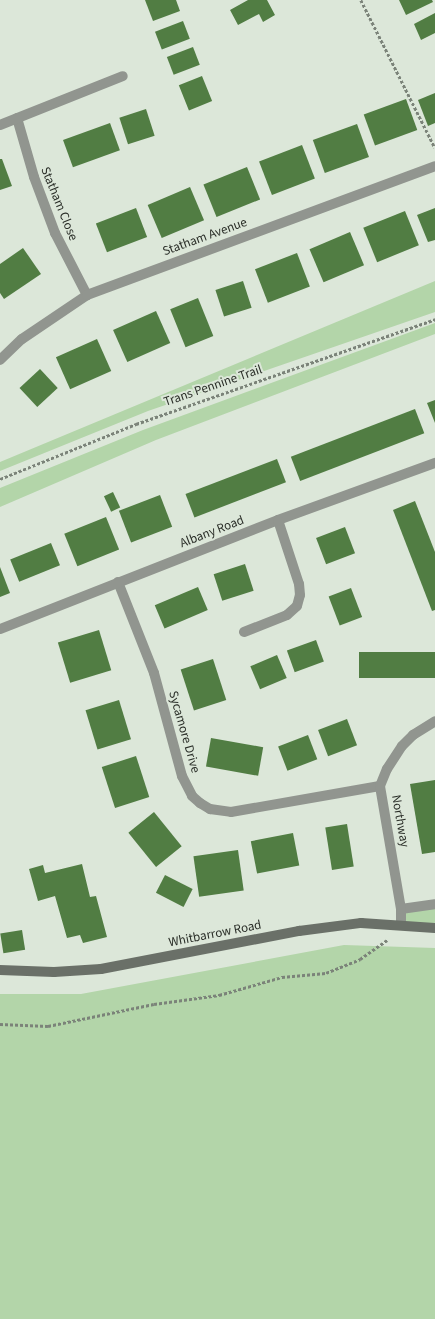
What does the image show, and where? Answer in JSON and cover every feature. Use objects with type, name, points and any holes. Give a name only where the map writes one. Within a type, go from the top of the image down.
[{"type":"street","points":[[0,125],[123,76]]},
{"type":"street","name":"Statham Close","points":[[17,118],[34,177],[55,233],[87,295]]},
{"type":"street","name":"Statham Avenue","points":[[0,360],[22,340],[87,295],[435,166]]},
{"type":"street","name":"Albany Road","points":[[0,629],[278,520],[435,463]]},
{"type":"street","points":[[244,632],[287,615],[297,606],[300,595],[299,584],[278,520]]},
{"type":"street","name":"Sycamore Drive","points":[[118,582],[154,673],[186,788],[200,803],[210,809],[231,812],[380,786]]},
{"type":"street","name":"Northway","points":[[401,924],[401,909],[380,786],[387,769],[402,746],[413,735],[435,721]]},
{"type":"street","points":[[401,909],[435,904]]},
{"type":"street","name":"Whitbarrow Road","points":[[0,970],[54,972],[101,968],[299,931],[361,923],[401,924],[435,928]]},
{"type":"path","points":[[361,0],[435,148]]},
{"type":"path","name":"Trans Pennine Trail","points":[[0,479],[136,424],[435,319]]},
{"type":"path","points":[[0,1024],[48,1026],[154,1004],[219,995],[282,977],[326,973],[360,959],[390,938],[390,924]]},
{"type":"green space","points":[[435,281],[435,312],[148,411],[0,471],[0,462]]},
{"type":"green space","points":[[435,323],[435,334],[156,440],[0,507],[0,488],[143,430]]},
{"type":"green space","points":[[435,904],[435,928],[401,924],[401,909]]},
{"type":"green space","points":[[344,945],[435,948],[435,1319],[0,1319],[0,994],[81,994]]},
{"type":"building","points":[[145,0],[176,0],[180,11],[153,21]]},
{"type":"building","points":[[248,0],[267,0],[275,15],[263,22],[259,14],[238,25],[230,10]]},
{"type":"building","points":[[399,0],[432,0],[433,2],[406,15]]},
{"type":"building","points":[[435,13],[435,33],[421,40],[414,24]]},
{"type":"building","points":[[183,21],[190,39],[162,49],[155,32]]},
{"type":"building","points":[[193,47],[200,65],[174,75],[167,57]]},
{"type":"building","points":[[202,76],[212,101],[189,110],[179,85]]},
{"type":"building","points":[[435,93],[435,123],[428,126],[418,100]]},
{"type":"building","points":[[406,99],[417,130],[375,145],[364,114]]},
{"type":"building","points":[[146,109],[155,136],[128,144],[119,118]]},
{"type":"building","points":[[110,123],[120,150],[73,167],[63,140]]},
{"type":"building","points":[[357,124],[369,157],[325,173],[313,140]]},
{"type":"building","points":[[302,145],[315,179],[272,195],[259,161]]},
{"type":"building","points":[[0,159],[2,159],[12,186],[0,190]]},
{"type":"building","points":[[247,167],[260,199],[217,217],[203,185]]},
{"type":"building","points":[[190,187],[204,220],[162,238],[148,205]]},
{"type":"building","points":[[136,208],[147,237],[107,252],[96,223]]},
{"type":"building","points":[[435,208],[435,240],[428,242],[417,215]]},
{"type":"building","points":[[405,211],[419,245],[377,262],[363,228]]},
{"type":"building","points":[[350,232],[364,265],[324,282],[309,249]]},
{"type":"building","points":[[23,248],[41,274],[4,299],[0,293],[0,264]]},
{"type":"building","points":[[297,253],[310,287],[268,303],[255,269]]},
{"type":"building","points":[[243,281],[252,308],[224,317],[215,290]]},
{"type":"building","points":[[198,298],[213,336],[186,347],[170,309]]},
{"type":"building","points":[[156,311],[170,343],[127,362],[113,330]]},
{"type":"building","points":[[97,339],[111,371],[70,389],[56,357]]},
{"type":"building","points":[[40,369],[58,388],[37,407],[20,388]]},
{"type":"building","points":[[435,400],[435,423],[427,403]]},
{"type":"building","points":[[415,409],[424,433],[300,481],[291,457]]},
{"type":"building","points":[[277,459],[286,482],[194,517],[186,494]]},
{"type":"building","points":[[113,492],[120,507],[111,512],[104,496]]},
{"type":"building","points":[[160,495],[172,527],[131,543],[119,511]]},
{"type":"building","points":[[415,501],[435,552],[435,610],[432,611],[393,510]]},
{"type":"building","points":[[106,517],[119,549],[77,566],[64,534]]},
{"type":"building","points":[[345,527],[355,553],[326,564],[316,538]]},
{"type":"building","points":[[51,543],[60,565],[19,582],[10,559]]},
{"type":"building","points":[[245,564],[254,591],[222,601],[214,574]]},
{"type":"building","points":[[0,567],[10,593],[0,597]]},
{"type":"building","points":[[198,587],[208,610],[165,628],[155,605]]},
{"type":"building","points":[[351,588],[362,617],[340,626],[329,597]]},
{"type":"building","points":[[99,630],[111,670],[70,683],[58,643]]},
{"type":"building","points":[[316,640],[324,662],[295,672],[287,651]]},
{"type":"building","points":[[359,652],[435,652],[435,678],[359,678]]},
{"type":"building","points":[[277,655],[287,678],[260,689],[250,666]]},
{"type":"building","points":[[213,659],[226,700],[194,710],[181,670]]},
{"type":"building","points":[[119,700],[131,739],[98,749],[86,710]]},
{"type":"building","points":[[347,719],[357,745],[328,756],[318,730]]},
{"type":"building","points":[[308,735],[317,759],[287,771],[278,746]]},
{"type":"building","points":[[211,738],[263,747],[258,776],[206,767]]},
{"type":"building","points":[[136,756],[149,797],[115,808],[102,767]]},
{"type":"building","points":[[435,780],[435,852],[422,854],[410,784]]},
{"type":"building","points":[[154,812],[182,846],[156,867],[128,833]]},
{"type":"building","points":[[347,824],[354,866],[332,870],[325,827]]},
{"type":"building","points":[[293,833],[299,865],[257,874],[251,841]]},
{"type":"building","points":[[238,850],[244,891],[199,897],[193,856]]},
{"type":"building","points":[[82,864],[90,897],[96,896],[107,937],[83,943],[80,935],[67,938],[55,896],[38,901],[29,869],[43,865],[45,873]]},
{"type":"building","points":[[165,875],[193,889],[184,907],[156,893]]},
{"type":"building","points":[[22,930],[25,950],[3,953],[0,933]]}]
